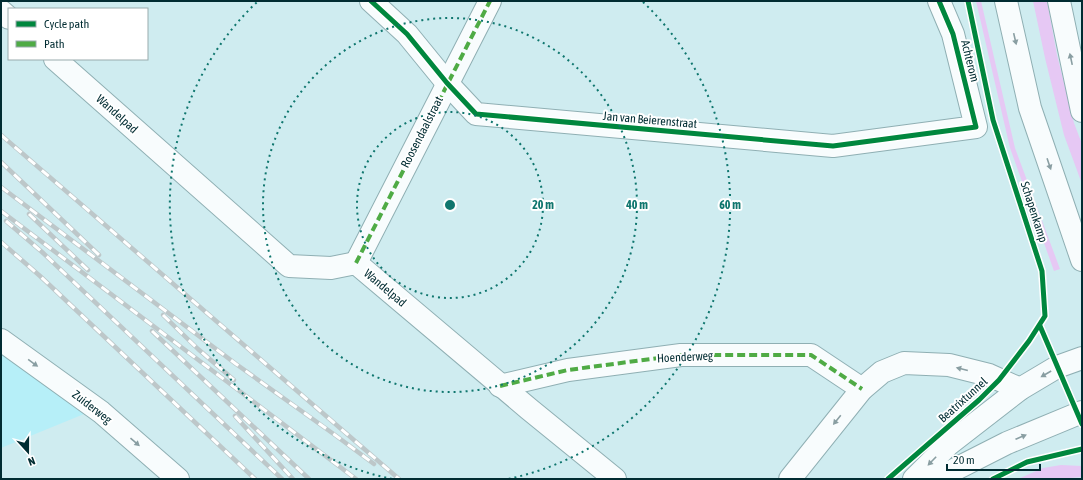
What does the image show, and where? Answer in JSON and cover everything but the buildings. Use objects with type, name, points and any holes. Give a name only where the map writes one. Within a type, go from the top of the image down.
[{"type":"street","name":"Jan van Beierenstraat","points":[[371,1],[407,34],[447,83],[476,114],[833,146],[976,127]]},
{"type":"street","name":"Roosendaalstraat","points":[[356,263],[490,1]]},
{"type":"street","name":"Achterom","points":[[938,1],[953,34],[976,127]]},
{"type":"street","points":[[1006,1],[1030,108],[1082,260]]},
{"type":"street","points":[[1059,1],[1082,111]]},
{"type":"street","name":"Wandelpad","points":[[56,60],[289,266],[331,268],[356,263],[500,386],[614,479]]},
{"type":"street","name":"Zuiderweg","points":[[1,340],[101,412],[178,479]]},
{"type":"street","name":"Hoenderweg","points":[[500,386],[568,370],[681,355],[811,355],[862,389]]},
{"type":"street","points":[[914,479],[949,444],[1020,389],[1057,368],[1082,358]]},
{"type":"street","points":[[790,479],[862,389],[882,372],[904,363],[949,365],[989,375],[1020,389]]},
{"type":"street","points":[[936,479],[1007,443],[1082,412]]},
{"type":"shaded area","points":[[976,1],[981,1],[1015,148],[1060,269],[1054,271],[1010,148]]},
{"type":"shaded area","points":[[1033,1],[1047,1],[1057,55],[1074,123],[1082,144],[1082,184],[1064,135]]},
{"type":"shaded area","points":[[1,329],[106,405],[1,448]]},
{"type":"shaded area","points":[[1061,465],[1082,466],[1082,477],[1059,479],[1018,479],[1043,468]]},
{"type":"railway","points":[[1,135],[399,479]]},
{"type":"railway","points":[[1,162],[99,255]]},
{"type":"railway","points":[[1,187],[236,364],[374,464]]},
{"type":"railway","points":[[1,211],[356,479]]},
{"type":"railway","points":[[29,214],[88,270]]},
{"type":"railway","points":[[6,221],[42,252],[282,479]]},
{"type":"railway","points":[[1,242],[40,276],[255,479]]},
{"type":"railway","points":[[163,315],[198,349],[234,380]]},
{"type":"railway","points":[[152,331],[309,479]]},
{"type":"railway","points":[[235,416],[293,479]]},
{"type":"marked path","points":[[356,263],[490,1]]},
{"type":"marked path","points":[[500,386],[568,370],[681,355],[811,355],[862,389]]},
{"type":"cycle path","points":[[371,1],[407,34],[447,83],[476,114],[833,146],[976,127],[953,34],[939,1]]},
{"type":"cycle path","name":"Schapenkamp","points":[[888,479],[979,400],[999,380],[1029,341],[1045,316],[1042,271],[993,120],[968,1]]},
{"type":"cycle path","points":[[1040,326],[1082,424]]},
{"type":"cycle path","points":[[993,479],[1027,462],[1082,449]]}]
